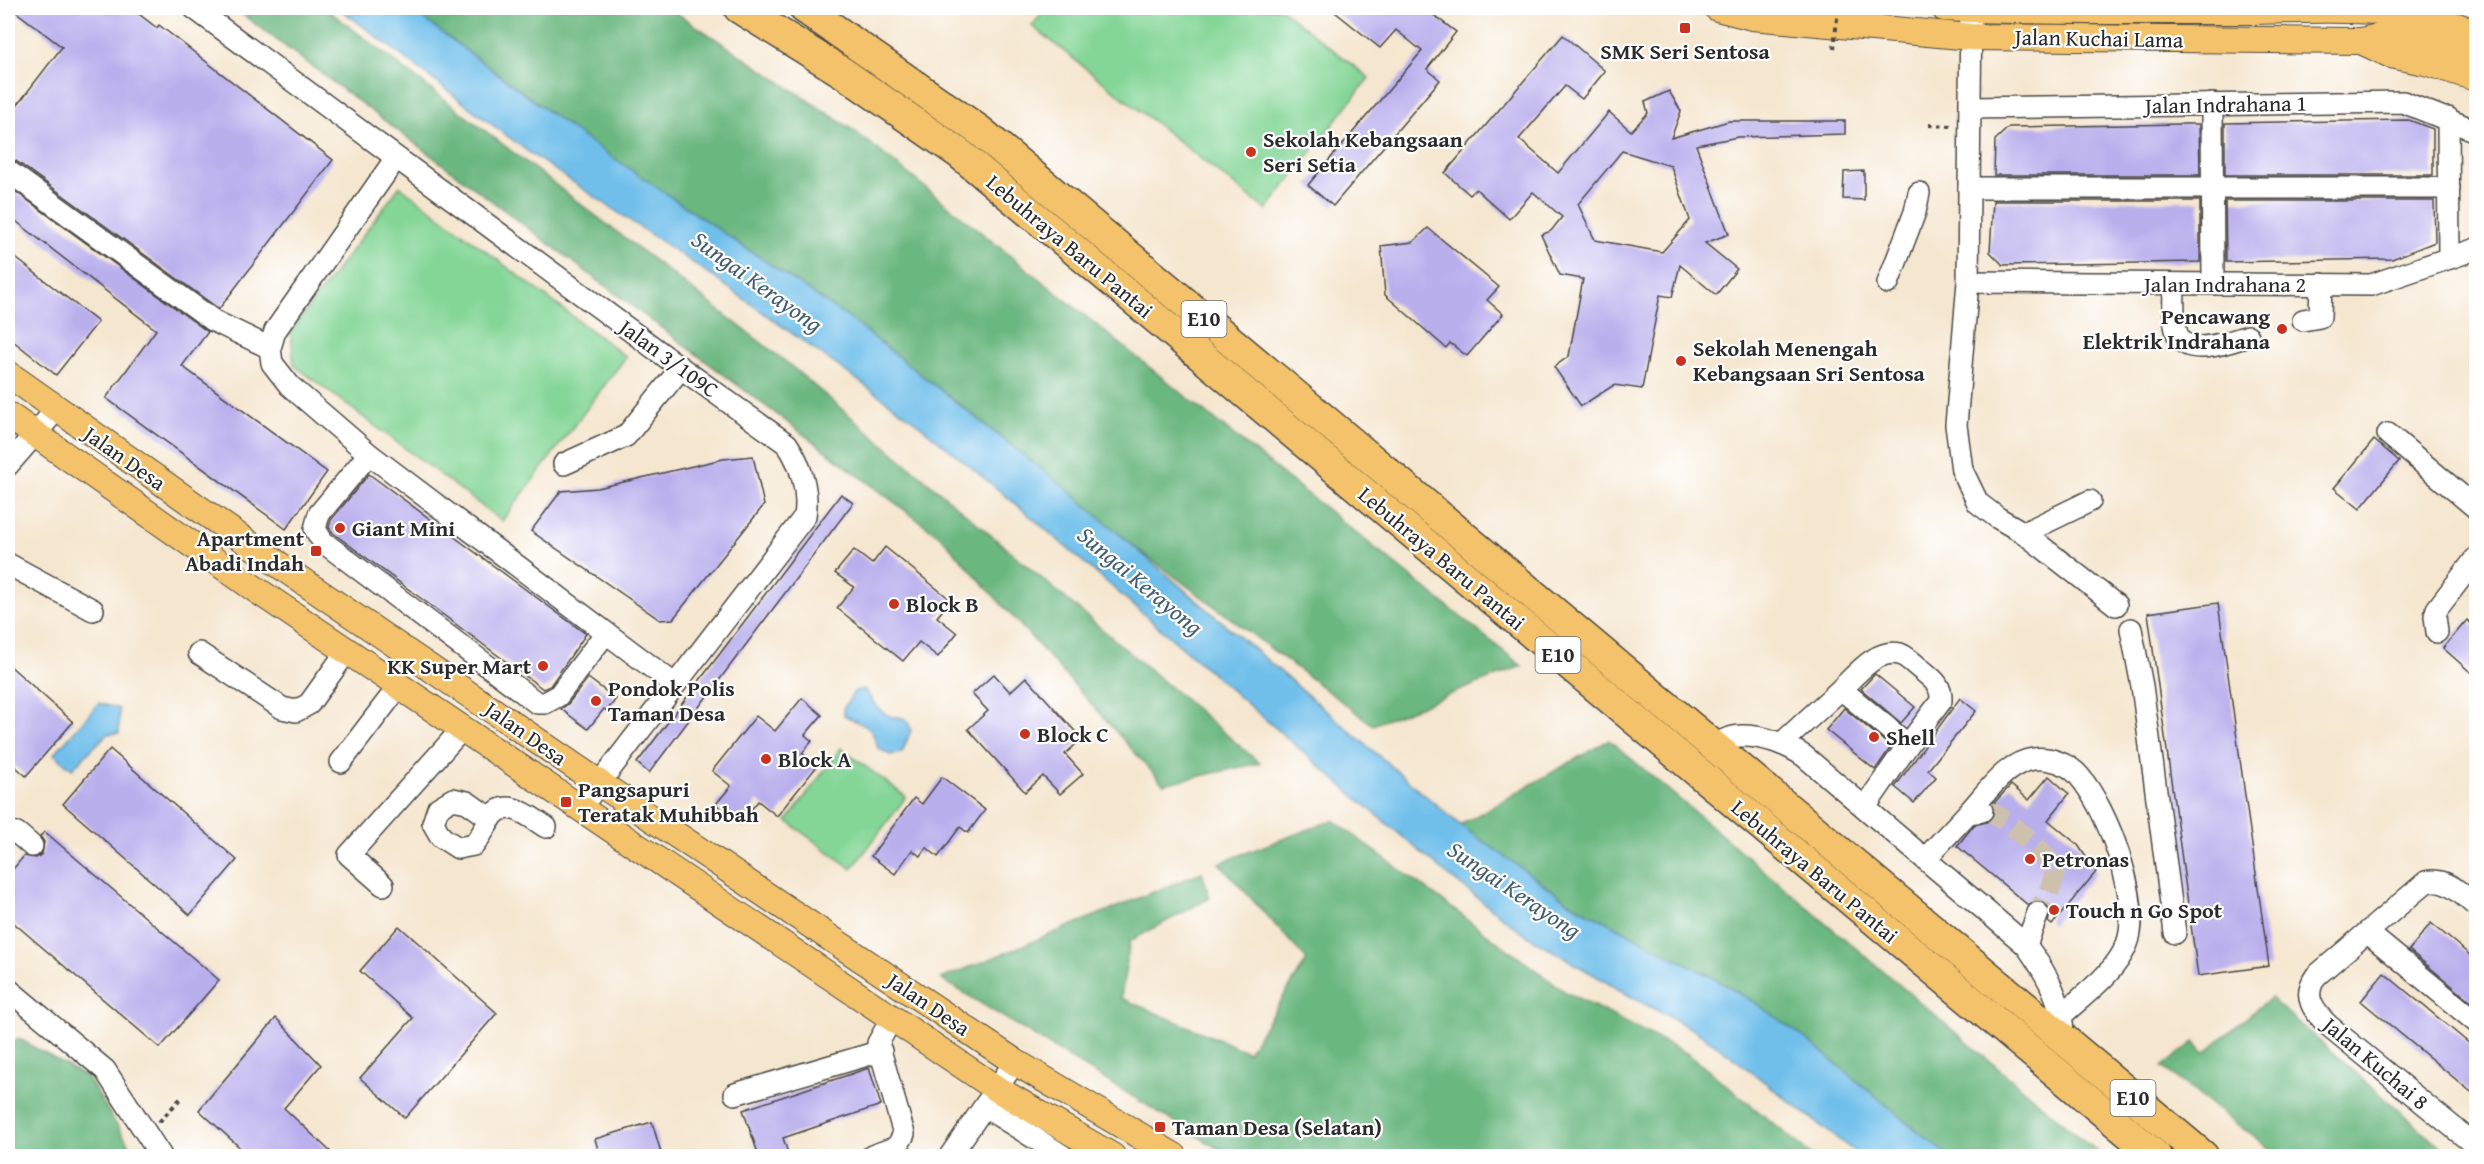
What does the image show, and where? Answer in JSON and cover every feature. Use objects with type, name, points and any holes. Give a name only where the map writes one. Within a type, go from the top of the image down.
[{"type":"highway","name":"Lebuhraya Baru Pantai","points":[[739,8],[842,72],[960,154],[2156,1156]]},
{"type":"highway","name":"Lebuhraya Baru Pantai","points":[[804,8],[980,131],[1712,746],[2063,1027],[2203,1156]]},
{"type":"main road","name":"Jalan Kuchai Lama","points":[[1718,8],[1752,18],[1971,37],[2361,40],[2391,55],[2425,62],[2476,78]]},
{"type":"main road","name":"Jalan Kuchai Lama","points":[[1944,8],[2394,11],[2457,24],[2475,41]]},
{"type":"main road","points":[[2394,11],[2429,8]]},
{"type":"main road","points":[[2361,40],[2389,34],[2475,41]]},
{"type":"main road","name":"Jalan Desa","points":[[8,374],[56,410],[599,783],[1015,1062],[1174,1156]]},
{"type":"main road","name":"Jalan Desa","points":[[8,415],[347,651],[892,1018],[991,1098],[1112,1156]]},
{"type":"street","name":"Jalan 3/109C","points":[[194,8],[787,444],[795,454],[808,499],[805,516],[581,807]]},
{"type":"street","points":[[1971,9],[1968,282],[1956,425],[1962,470],[1978,503],[2024,533],[2116,605]]},
{"type":"street","name":"Jalan Indrahana 1","points":[[1970,108],[2403,102],[2476,131]]},
{"type":"street","points":[[2212,104],[2213,283]]},
{"type":"street","points":[[2448,118],[2449,258]]},
{"type":"street","points":[[396,158],[275,331],[270,348],[272,363],[279,374],[369,454],[674,684]]},
{"type":"street","points":[[8,171],[214,321],[270,348]]},
{"type":"street","points":[[1969,188],[2449,188]]},
{"type":"street","points":[[1888,283],[1915,212],[1919,193]]},
{"type":"street","name":"Jalan Indrahana 2","points":[[1968,282],[2372,285],[2476,249]]},
{"type":"street","points":[[2174,284],[2176,328],[2183,341],[2189,345],[2211,346],[2248,336]]},
{"type":"street","points":[[2303,320],[2320,317],[2321,284]]},
{"type":"street","points":[[564,464],[626,436],[681,368]]},
{"type":"street","points":[[8,465],[56,410]]},
{"type":"street","points":[[2388,434],[2476,508]]},
{"type":"street","points":[[369,454],[319,514],[315,529],[323,542],[537,703],[545,704],[558,696],[605,634]]},
{"type":"street","points":[[2024,533],[2090,501]]},
{"type":"street","points":[[2437,632],[2435,616],[2438,609],[2476,558]]},
{"type":"street","points":[[8,564],[93,610]]},
{"type":"street","points":[[2131,629],[2142,686],[2175,933]]},
{"type":"street","points":[[199,653],[282,708],[296,711],[309,704],[347,651]]},
{"type":"street","points":[[1781,744],[1875,658],[1892,654],[1903,656],[1940,686],[1941,701],[1864,807]]},
{"type":"street","points":[[341,762],[399,686]]},
{"type":"street","points":[[1841,689],[1908,746]]},
{"type":"street","points":[[383,885],[349,855],[463,728]]},
{"type":"street","points":[[1712,746],[1738,736],[1781,744],[1804,756],[2026,945],[2046,972],[2063,1027]]},
{"type":"street","points":[[1925,858],[1977,812],[2011,767],[2034,759],[2059,761],[2079,776],[2110,832],[2120,856],[2130,903],[2128,943],[2063,1027]]},
{"type":"street","points":[[491,819],[496,812],[504,808],[513,808],[546,827]]},
{"type":"street","points":[[2476,906],[2455,888],[2435,880],[2426,882],[2368,933],[2476,1022]]},
{"type":"street","points":[[2026,945],[2038,913]]},
{"type":"street","name":"Jalan Kuchai 8","points":[[2368,933],[2325,968],[2311,984],[2308,995],[2312,1008],[2319,1017],[2476,1146]]},
{"type":"street","points":[[8,989],[105,1070],[160,1156]]},
{"type":"street","points":[[872,1156],[897,1147],[904,1134],[878,1042],[892,1018]]},
{"type":"street","points":[[735,1094],[881,1051]]},
{"type":"street","points":[[950,1156],[1015,1062]]},
{"type":"street","name":"Jalan Desa","points":[[991,1098],[1063,1156]]},
{"type":"path","points":[[1834,49],[1838,8]]},
{"type":"path","points":[[1929,125],[1955,126]]},
{"type":"path","points":[[147,1133],[181,1098]]},
{"type":"green space","points":[[234,8],[325,8],[785,361],[1260,763],[1163,784],[942,538]]},
{"type":"green space","points":[[409,8],[669,8],[856,132],[1522,666],[1373,725],[1131,544],[1010,444],[850,319],[577,133]]},
{"type":"green space","name":"Sekolah Kebangsaan Seri Setia","points":[[1046,8],[1280,8],[1369,78],[1266,210],[1032,26]]},
{"type":"green space","points":[[400,186],[626,357],[502,521],[294,365],[291,331]]},
{"type":"green space","points":[[1609,740],[2102,1156],[1948,1156],[1805,1038],[1760,1006],[1719,981],[1569,902],[1460,825]]},
{"type":"green space","points":[[841,748],[906,797],[852,869],[787,821]]},
{"type":"green space","points":[[1333,820],[1564,991],[1688,1054],[1813,1156],[1230,1156],[941,979],[1202,872],[1210,898],[1130,941],[1121,998],[1248,1052],[1307,960],[1219,863]]},
{"type":"green space","points":[[2270,998],[2451,1156],[2279,1156],[2162,1067],[2194,1042],[2204,1053]]},
{"type":"green space","points":[[18,1038],[88,1078],[136,1156],[100,1156],[95,1150],[82,1156],[8,1156],[8,1049]]},
{"type":"water","name":"Sungai Kerayong","points":[[339,8],[409,8],[577,133],[850,319],[1064,487],[1460,825],[1569,902],[1719,981],[1760,1006],[1805,1038],[1948,1156],[1860,1156],[1722,1049],[1692,1029],[1524,934],[1448,875],[1360,801],[1023,510],[912,419],[702,269],[531,154]]},
{"type":"water","points":[[864,689],[881,711],[903,718],[909,724],[911,730],[902,753],[890,755],[878,748],[869,729],[844,715],[843,709],[855,691]]},
{"type":"water","points":[[99,703],[119,709],[119,733],[107,734],[72,769],[54,754]]},
{"type":"building","points":[[11,8],[131,8],[157,28],[159,25],[333,160],[219,309],[16,161],[8,159],[8,102],[15,108],[62,47]]},
{"type":"building","points":[[1330,8],[1424,8],[1456,32],[1427,69],[1440,80],[1333,206],[1308,185],[1422,51],[1396,30],[1380,48]]},
{"type":"building","points":[[1563,35],[1605,71],[1582,99],[1565,86],[1519,139],[1558,173],[1609,112],[1631,131],[1648,113],[1645,102],[1669,91],[1681,111],[1671,138],[1729,121],[1845,121],[1845,134],[1738,137],[1696,145],[1729,234],[1705,243],[1737,269],[1716,295],[1680,265],[1672,297],[1660,295],[1642,389],[1614,385],[1581,406],[1554,367],[1569,356],[1583,279],[1560,275],[1541,235],[1551,231],[1562,217],[1533,192],[1509,219],[1476,189],[1470,195],[1445,173]],"holes":[[[1622,151],[1671,166],[1690,220],[1662,252],[1595,240],[1578,204]]]},
{"type":"building","points":[[2409,120],[2433,129],[2433,175],[2225,175],[2225,123]]},
{"type":"building","points":[[2199,124],[2200,175],[1994,175],[1995,140],[2009,127]]},
{"type":"building","points":[[1864,171],[1864,200],[1843,199],[1844,172]]},
{"type":"building","points":[[8,186],[208,332],[182,366],[327,472],[286,529],[106,398],[156,330],[8,215]]},
{"type":"building","points":[[1993,201],[2200,201],[2200,262],[2003,265],[1990,252]]},
{"type":"building","points":[[2225,201],[2434,201],[2435,242],[2392,259],[2226,262]]},
{"type":"building","points":[[1428,228],[1499,287],[1487,300],[1503,314],[1467,356],[1450,343],[1446,348],[1385,295],[1381,246],[1413,242]]},
{"type":"building","points":[[8,252],[98,322],[56,375],[8,337]]},
{"type":"building","points":[[2374,440],[2399,461],[2360,509],[2334,488]]},
{"type":"building","points":[[753,456],[764,505],[673,619],[660,620],[531,531],[561,491],[598,488],[723,459]]},
{"type":"building","points":[[369,474],[586,634],[550,686],[543,689],[333,533],[329,527],[331,520]]},
{"type":"building","points":[[841,494],[853,503],[649,773],[637,763]]},
{"type":"building","name":"Block B","points":[[885,547],[951,600],[937,617],[957,633],[938,657],[919,642],[903,661],[837,608],[854,587],[835,573],[854,550],[872,564]]},
{"type":"building","points":[[2218,603],[2269,966],[2198,976],[2148,613]]},
{"type":"building","points":[[2467,620],[2476,628],[2476,677],[2443,648]]},
{"type":"building","points":[[8,664],[73,722],[26,776],[8,760]]},
{"type":"building","name":"Block C","points":[[994,674],[1010,692],[1026,677],[1082,739],[1065,754],[1083,774],[1060,794],[1043,776],[1025,792],[968,729],[988,711],[972,694]]},
{"type":"building","points":[[1875,674],[1915,707],[1901,723],[1861,689]]},
{"type":"building","points":[[588,678],[616,699],[607,711],[604,709],[588,729],[561,709],[568,704]]},
{"type":"building","name":"Block A","points":[[802,698],[822,715],[805,735],[812,741],[802,753],[818,765],[777,816],[758,801],[740,824],[716,804],[731,786],[712,771],[756,716],[775,731]]},
{"type":"building","points":[[1960,698],[1976,711],[1928,770],[1936,777],[1914,803],[1895,787]]},
{"type":"building","points":[[1844,708],[1891,747],[1875,770],[1826,730]]},
{"type":"building","points":[[110,749],[237,860],[190,915],[63,804]]},
{"type":"building","name":"Petronas","points":[[2049,776],[2069,794],[2048,820],[2078,845],[2096,872],[2052,925],[2048,922],[2051,911],[2047,904],[2036,900],[2028,905],[1957,846],[1974,825],[1990,821],[1994,815],[1993,804],[2011,785],[2029,800]]},
{"type":"building","points":[[942,777],[985,810],[968,833],[960,827],[938,857],[926,847],[920,856],[912,850],[895,874],[871,856],[914,798],[922,804]]},
{"type":"building","points":[[45,832],[219,980],[160,1048],[8,918],[8,875],[24,856],[36,858],[42,854],[44,842],[40,836]]},
{"type":"building","points":[[2431,923],[2476,960],[2476,1006],[2409,950]]},
{"type":"building","points":[[399,926],[497,1013],[405,1118],[360,1078],[413,1018],[360,971]]},
{"type":"building","points":[[2384,973],[2476,1049],[2476,1096],[2361,1001]]},
{"type":"building","points":[[276,1018],[321,1065],[284,1108],[335,1156],[249,1156],[199,1110]]},
{"type":"building","points":[[869,1068],[881,1105],[783,1138],[789,1156],[759,1156],[743,1110]]},
{"type":"building","points":[[652,1122],[662,1156],[600,1156],[595,1139]]},
{"type":"tunnel","points":[[1986,811],[1993,813],[2013,827],[2051,864],[2054,870],[2053,880],[2038,913]]},
{"type":"place","name":"SMK Seri Sentosa","points":[[1685,28]]},
{"type":"place","name":"Sekolah Kebangsaan Seri Setia","points":[[1251,152]]},
{"type":"place","name":"Pencawang Elektrik Indrahana","points":[[2282,329]]},
{"type":"place","name":"Sekolah Menengah Kebangsaan Sri Sentosa","points":[[1681,361]]},
{"type":"place","name":"Giant Mini","points":[[340,528]]},
{"type":"place","name":"Apartment Abadi Indah","points":[[316,551]]},
{"type":"place","name":"Block B","points":[[894,604]]},
{"type":"place","name":"KK Super Mart","points":[[543,666]]},
{"type":"place","name":"Pondok Polis Taman Desa","points":[[596,701]]},
{"type":"place","name":"Block C","points":[[1025,734]]},
{"type":"place","name":"Shell","points":[[1874,737]]},
{"type":"place","name":"Block A","points":[[766,759]]},
{"type":"place","name":"Pangsapuri Teratak Muhibbah","points":[[566,802]]},
{"type":"place","name":"Petronas","points":[[2030,859]]},
{"type":"place","name":"Touch n Go Spot","points":[[2054,910]]},
{"type":"place","name":"Taman Desa (Selatan)","points":[[1160,1127]]}]
